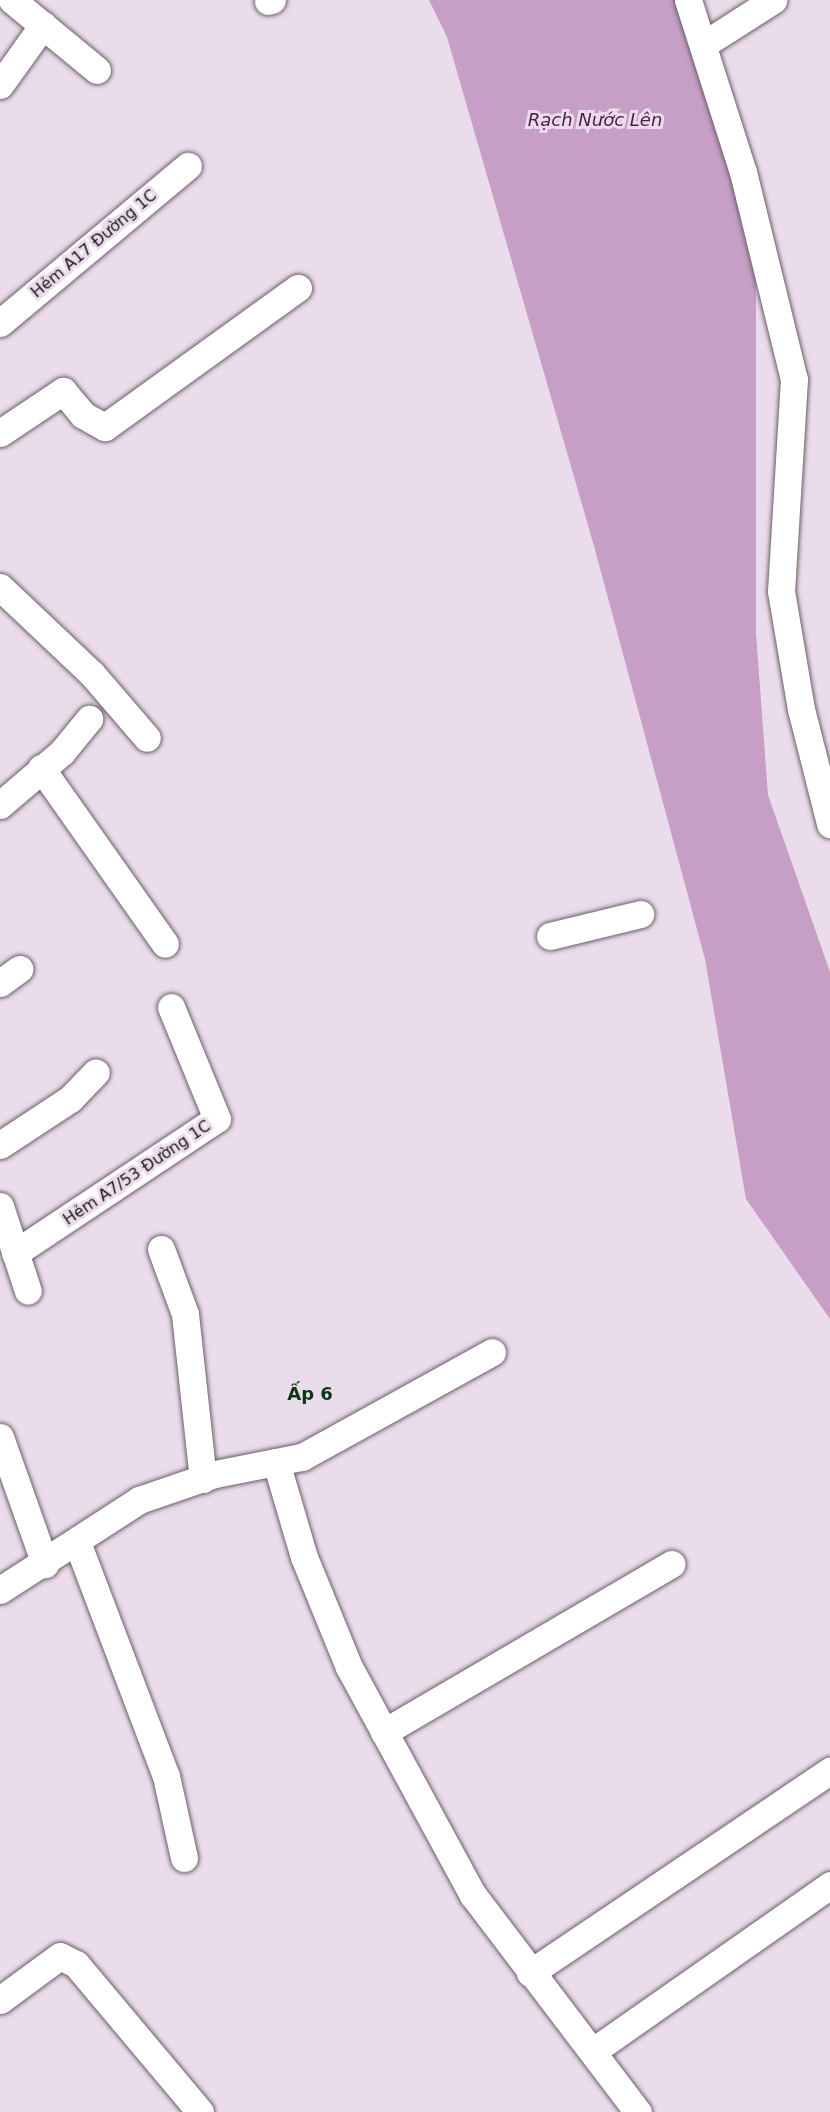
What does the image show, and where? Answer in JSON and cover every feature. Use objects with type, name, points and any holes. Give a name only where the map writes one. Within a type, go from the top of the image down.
[{"type":"street","points":[[12,0],[97,70]]},
{"type":"street","points":[[688,0],[706,43],[794,379],[781,591],[801,709],[830,824]]},
{"type":"street","points":[[706,43],[773,0]]},
{"type":"street","points":[[0,85],[43,25]]},
{"type":"street","name":"Hẻm A17 Đường 1C","points":[[0,323],[188,166]]},
{"type":"street","points":[[0,433],[63,391],[83,415],[105,427],[298,288]]},
{"type":"street","points":[[0,587],[92,674],[147,738]]},
{"type":"street","points":[[0,805],[41,768],[89,719]]},
{"type":"street","points":[[41,768],[165,944]]},
{"type":"street","points":[[550,936],[633,915]]},
{"type":"street","name":"Hẻm A7/53 Đường 1C","points":[[15,1253],[217,1119],[171,1007]]},
{"type":"street","points":[[0,1145],[70,1099],[96,1072]]},
{"type":"street","points":[[0,1206],[28,1291]]},
{"type":"street","points":[[161,1249],[185,1314],[203,1479]]},
{"type":"street","points":[[0,1590],[45,1564],[139,1500],[203,1479],[302,1457],[492,1352]]},
{"type":"street","points":[[0,1437],[45,1564]]},
{"type":"street","points":[[276,1462],[309,1568],[349,1667],[474,1895],[530,1973],[596,2049],[638,2112]]},
{"type":"street","points":[[77,1542],[166,1776],[184,1858]]},
{"type":"street","points":[[384,1732],[671,1564]]},
{"type":"street","points":[[530,1973],[830,1771]]},
{"type":"street","points":[[596,2049],[830,1886]]},
{"type":"street","points":[[0,2000],[60,1956],[76,1964],[200,2112]]},
{"type":"water","name":"Rạch Nước Lên","points":[[429,0],[679,0],[703,58],[756,284],[756,633],[768,795],[830,972],[830,1319],[746,1199],[705,959],[594,546],[447,37]]},
{"type":"district","name":"Ấp 6","points":[[310,1394]]}]
